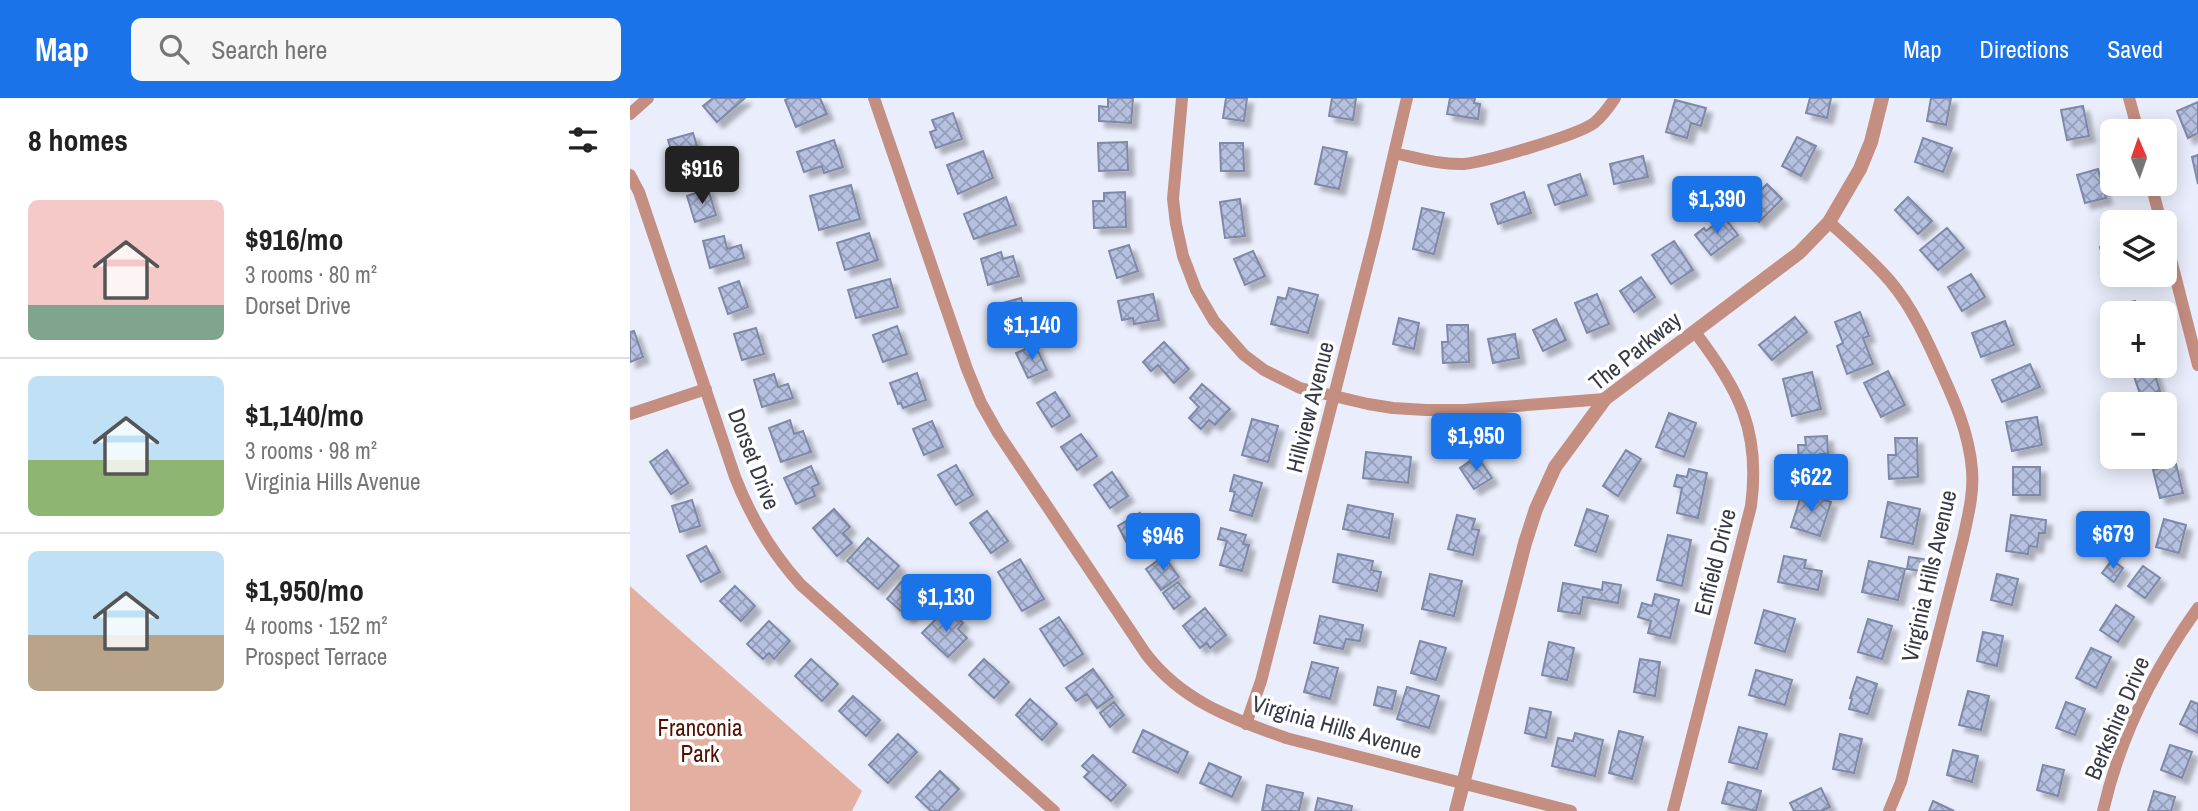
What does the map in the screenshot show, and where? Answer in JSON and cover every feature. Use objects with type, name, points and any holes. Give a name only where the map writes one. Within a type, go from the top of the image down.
[{"type":"street","points":[[630,114],[648,98]]},
{"type":"street","name":"Virginia Hills Avenue","points":[[874,98],[981,403],[1157,668],[1198,702],[1246,724],[1286,738],[1571,811]]},
{"type":"street","points":[[1182,98],[1173,199],[1175,224],[1196,290],[1214,321],[1244,355],[1278,379],[1300,388],[1368,404],[1426,410],[1464,410],[1605,399]]},
{"type":"street","name":"Hillview Avenue","points":[[1246,724],[1261,681],[1335,396],[1407,98]]},
{"type":"street","points":[[1394,153],[1450,164],[1485,160],[1586,128],[1606,111],[1615,98]]},
{"type":"street","name":"The Parkway","points":[[1456,811],[1536,509],[1555,467],[1605,399],[1799,253],[1829,222],[1860,169],[1871,142],[1882,98]]},
{"type":"street","points":[[2129,98],[2135,119]]},
{"type":"street","name":"Dorset Drive","points":[[630,175],[639,192],[745,503],[762,536],[801,585],[1054,811]]},
{"type":"street","name":"Virginia Hills Avenue","points":[[1829,222],[1877,267],[1907,303],[1960,415],[1968,439],[1972,470],[1970,503],[1963,538],[1900,782],[1889,811]]},
{"type":"street","points":[[2177,283],[2198,365]]},
{"type":"street","name":"Enfield Drive","points":[[1673,811],[1751,506],[1754,482],[1752,443],[1741,405],[1723,370],[1695,332]]},
{"type":"street","points":[[630,414],[706,389]]},
{"type":"street","name":"Berkshire Drive","points":[[2103,811],[2124,743],[2145,694],[2178,635],[2198,608]]},
{"type":"green space","name":"Franconia Park","points":[[630,586],[862,791],[852,811],[630,811]]},
{"type":"building","points":[[713,98],[745,98],[717,122],[703,106]]},
{"type":"building","points":[[820,98],[827,114],[796,127],[785,100]]},
{"type":"building","points":[[1108,98],[1133,98],[1131,123],[1099,121],[1099,106],[1108,107]]},
{"type":"building","points":[[1226,98],[1247,98],[1244,121],[1223,118]]},
{"type":"building","points":[[1332,98],[1356,98],[1353,120],[1329,116]]},
{"type":"building","points":[[1450,98],[1475,98],[1474,103],[1480,104],[1478,119],[1447,114]]},
{"type":"building","points":[[1810,98],[1831,98],[1827,118],[1806,113]]},
{"type":"building","points":[[1931,98],[1951,98],[1946,125],[1927,121]]},
{"type":"building","points":[[1675,100],[1706,108],[1701,126],[1691,123],[1687,138],[1666,132]]},
{"type":"building","points":[[2198,102],[2198,133],[2188,138],[2177,111]]},
{"type":"building","points":[[2083,106],[2089,136],[2067,140],[2061,110]]},
{"type":"building","points":[[953,113],[962,139],[936,148],[930,132],[936,130],[932,120]]},
{"type":"building","points":[[693,133],[701,159],[676,166],[668,140]]},
{"type":"building","points":[[1797,137],[1816,146],[1801,176],[1782,166]]},
{"type":"building","points":[[1923,138],[1952,148],[1943,172],[1915,162]]},
{"type":"building","points":[[834,140],[843,167],[824,173],[822,166],[804,172],[797,152]]},
{"type":"building","points":[[1127,142],[1128,170],[1099,171],[1098,143]]},
{"type":"building","points":[[1220,143],[1243,143],[1244,171],[1221,171]]},
{"type":"building","points":[[1323,147],[1347,152],[1339,189],[1315,184]]},
{"type":"building","points":[[983,151],[993,178],[958,194],[947,165]]},
{"type":"building","points":[[2198,155],[2198,184],[2192,157]]},
{"type":"building","points":[[1643,156],[1648,177],[1614,184],[1610,164]]},
{"type":"building","points":[[2098,169],[2100,196],[2106,198],[2085,203],[2077,175]]},
{"type":"building","points":[[1580,174],[1587,195],[1555,205],[1548,185]]},
{"type":"building","points":[[1767,184],[1782,199],[1759,222],[1744,207]]},
{"type":"building","points":[[851,185],[860,219],[819,230],[810,196]]},
{"type":"building","points":[[708,189],[716,215],[695,222],[687,196]]},
{"type":"building","points":[[1125,192],[1126,227],[1094,228],[1093,201],[1104,201],[1104,193]]},
{"type":"building","points":[[1524,192],[1531,213],[1498,224],[1491,204]]},
{"type":"building","points":[[1006,197],[1016,225],[974,239],[964,214]]},
{"type":"building","points":[[1908,197],[1932,221],[1918,234],[1895,210]]},
{"type":"building","points":[[1240,199],[1245,236],[1225,238],[1220,202]]},
{"type":"building","points":[[1422,208],[1444,213],[1434,254],[1413,249]]},
{"type":"building","points":[[1724,217],[1738,235],[1711,255],[1695,235],[1704,228],[1706,231]]},
{"type":"building","points":[[1947,228],[1964,248],[1938,270],[1920,250]]},
{"type":"building","points":[[869,233],[878,260],[845,270],[837,243]]},
{"type":"building","points":[[724,236],[727,249],[741,245],[744,258],[710,268],[703,241]]},
{"type":"building","points":[[1674,241],[1693,270],[1671,284],[1652,255]]},
{"type":"building","points":[[1129,245],[1138,271],[1117,278],[1109,251]]},
{"type":"building","points":[[1253,251],[1265,276],[1245,285],[1234,259]]},
{"type":"building","points":[[1001,252],[1003,259],[1013,256],[1019,276],[988,285],[981,259]]},
{"type":"building","points":[[1971,274],[1985,297],[1962,311],[1948,287]]},
{"type":"building","points":[[1641,277],[1655,297],[1634,312],[1620,291]]},
{"type":"building","points":[[890,279],[898,307],[856,318],[848,290]]},
{"type":"building","points":[[739,281],[748,307],[728,314],[719,288]]},
{"type":"building","points":[[1289,288],[1318,295],[1308,333],[1271,324],[1278,297],[1286,299]]},
{"type":"building","points":[[1153,294],[1159,320],[1134,324],[1133,318],[1122,320],[1118,301]]},
{"type":"building","points":[[1597,294],[1609,324],[1587,333],[1575,303]]},
{"type":"building","points":[[1021,298],[1029,327],[1002,334],[997,318],[1003,317],[999,304]]},
{"type":"building","points":[[1860,312],[1869,336],[1863,338],[1873,364],[1847,374],[1837,346],[1843,343],[1835,322]]},
{"type":"building","points":[[1795,317],[1807,332],[1772,360],[1759,345]]},
{"type":"building","points":[[1399,318],[1419,323],[1414,349],[1393,344]]},
{"type":"building","points":[[1556,319],[1566,340],[1543,351],[1533,330]]},
{"type":"building","points":[[2005,321],[2014,345],[1981,357],[1972,333]]},
{"type":"building","points":[[1447,325],[1468,325],[1469,362],[1443,363],[1442,342],[1448,342]]},
{"type":"building","points":[[897,326],[907,354],[883,362],[873,335]]},
{"type":"building","points":[[756,328],[764,354],[742,360],[734,334]]},
{"type":"building","points":[[634,331],[643,357],[630,362],[630,332]]},
{"type":"building","points":[[1515,334],[1519,358],[1493,363],[1488,339]]},
{"type":"building","points":[[1164,342],[1189,369],[1174,383],[1158,365],[1151,371],[1143,362]]},
{"type":"building","points":[[1035,345],[1047,370],[1028,378],[1016,353]]},
{"type":"building","points":[[2030,364],[2040,387],[2002,402],[1992,380]]},
{"type":"building","points":[[1888,371],[1905,405],[1881,417],[1864,383]]},
{"type":"building","points":[[1812,372],[1821,409],[1792,416],[1783,379]]},
{"type":"building","points":[[917,373],[926,400],[903,408],[901,403],[898,404],[890,383]]},
{"type":"building","points":[[774,374],[778,387],[788,384],[793,398],[762,407],[754,380]]},
{"type":"building","points":[[2135,378],[2156,378],[2160,391],[2139,392]]},
{"type":"building","points":[[1202,384],[1230,409],[1215,425],[1209,420],[1201,429],[1189,418],[1199,407],[1190,398]]},
{"type":"building","points":[[1055,392],[1070,416],[1052,427],[1037,403]]},
{"type":"building","points":[[1669,413],[1696,423],[1684,457],[1656,447]]},
{"type":"building","points":[[2037,417],[2042,445],[2012,451],[2006,422]]},
{"type":"building","points":[[1252,419],[1278,426],[1268,462],[1242,455]]},
{"type":"building","points":[[790,420],[794,434],[803,431],[811,452],[781,462],[769,428]]},
{"type":"building","points":[[932,421],[943,447],[924,455],[913,429]]},
{"type":"building","points":[[1081,434],[1097,456],[1077,470],[1061,447]]},
{"type":"building","points":[[1827,436],[1828,454],[1820,454],[1821,479],[1800,480],[1798,445],[1806,445],[1805,437]]},
{"type":"building","points":[[1895,438],[1917,438],[1918,477],[1889,479],[1888,455],[1896,455]]},
{"type":"building","points":[[667,450],[688,483],[671,494],[650,462]]},
{"type":"building","points":[[1626,450],[1641,459],[1618,496],[1603,486]]},
{"type":"building","points":[[1366,452],[1411,457],[1408,483],[1363,478]]},
{"type":"building","points":[[1477,456],[1492,478],[1474,489],[1460,468]]},
{"type":"building","points":[[956,465],[973,495],[956,505],[938,475]]},
{"type":"building","points":[[811,466],[819,484],[812,487],[815,496],[796,504],[784,478]]},
{"type":"building","points":[[2013,467],[2040,467],[2040,495],[2013,495]]},
{"type":"building","points":[[2177,468],[2183,493],[2160,498],[2153,470]]},
{"type":"building","points":[[1689,469],[1707,473],[1698,518],[1677,513],[1682,488],[1674,486],[1677,475],[1687,477]]},
{"type":"building","points":[[1112,472],[1128,496],[1110,508],[1094,485]]},
{"type":"building","points":[[1234,475],[1262,483],[1252,516],[1230,510],[1235,492],[1230,491]]},
{"type":"building","points":[[1802,493],[1831,502],[1820,536],[1791,527]]},
{"type":"building","points":[[692,500],[700,526],[680,532],[672,506]]},
{"type":"building","points":[[1888,502],[1920,509],[1913,544],[1881,537]]},
{"type":"building","points":[[1348,505],[1393,514],[1389,538],[1343,529]]},
{"type":"building","points":[[834,509],[850,527],[843,533],[852,543],[837,556],[813,528]]},
{"type":"building","points":[[1587,509],[1608,516],[1596,552],[1575,545]]},
{"type":"building","points":[[987,511],[1008,541],[991,553],[970,523]]},
{"type":"building","points":[[1140,513],[1154,538],[1131,551],[1118,526]]},
{"type":"building","points":[[1457,515],[1475,519],[1472,529],[1479,530],[1473,555],[1448,549]]},
{"type":"building","points":[[2011,515],[2046,520],[2045,533],[2039,533],[2037,547],[2029,546],[2028,554],[2006,551]]},
{"type":"building","points":[[2164,519],[2186,525],[2179,553],[2156,547]]},
{"type":"building","points":[[1221,528],[1246,535],[1243,544],[1249,545],[1242,571],[1220,565],[1227,541],[1218,539]]},
{"type":"building","points":[[1668,535],[1691,540],[1682,586],[1657,580]]},
{"type":"building","points":[[868,538],[899,566],[878,589],[847,561]]},
{"type":"building","points":[[706,546],[720,572],[701,582],[687,556]]},
{"type":"building","points":[[1338,554],[1373,561],[1371,570],[1381,572],[1377,591],[1333,582]]},
{"type":"building","points":[[1164,556],[1179,577],[1161,590],[1146,569]]},
{"type":"building","points":[[1784,556],[1806,560],[1804,568],[1822,571],[1818,590],[1778,582]]},
{"type":"building","points":[[1909,557],[1930,560],[1928,572],[1907,569]]},
{"type":"building","points":[[1020,559],[1044,599],[1022,611],[998,572]]},
{"type":"building","points":[[2112,560],[2123,568],[2114,582],[2102,573]]},
{"type":"building","points":[[1869,561],[1905,569],[1898,600],[1862,592]]},
{"type":"building","points":[[2143,566],[2160,578],[2145,598],[2128,586]]},
{"type":"building","points":[[1430,574],[1462,581],[1454,616],[1422,609]]},
{"type":"building","points":[[1997,574],[2018,579],[2012,605],[1991,600]]},
{"type":"building","points":[[901,582],[923,601],[908,617],[887,599]]},
{"type":"building","points":[[1178,582],[1190,597],[1174,609],[1163,593]]},
{"type":"building","points":[[1603,582],[1621,585],[1618,603],[1583,597],[1580,614],[1558,611],[1563,583],[1602,590]]},
{"type":"building","points":[[735,586],[755,606],[741,621],[720,601]]},
{"type":"building","points":[[1655,594],[1679,600],[1670,638],[1648,633],[1651,621],[1638,617],[1642,603],[1652,606]]},
{"type":"building","points":[[2116,605],[2134,617],[2118,642],[2100,630]]},
{"type":"building","points":[[1205,608],[1226,635],[1210,648],[1207,643],[1200,648],[1183,626]]},
{"type":"building","points":[[1764,610],[1795,619],[1785,652],[1755,643]]},
{"type":"building","points":[[952,612],[963,623],[958,629],[967,638],[948,657],[922,633],[941,614],[946,618]]},
{"type":"building","points":[[1320,616],[1363,625],[1360,641],[1346,639],[1343,649],[1314,643]]},
{"type":"building","points":[[1059,617],[1083,654],[1064,666],[1040,629]]},
{"type":"building","points":[[1868,619],[1892,626],[1882,659],[1858,652]]},
{"type":"building","points":[[769,621],[790,641],[774,659],[769,653],[763,659],[747,644]]},
{"type":"building","points":[[1983,632],[2003,636],[1997,666],[1977,661]]},
{"type":"building","points":[[1420,641],[1446,648],[1436,680],[1411,673]]},
{"type":"building","points":[[1549,642],[1574,648],[1567,680],[1542,675]]},
{"type":"building","points":[[2091,648],[2111,657],[2096,688],[2076,678]]},
{"type":"building","points":[[811,659],[838,684],[822,701],[795,676]]},
{"type":"building","points":[[984,659],[1009,682],[994,698],[969,675]]},
{"type":"building","points":[[1640,659],[1660,662],[1655,696],[1634,692]]},
{"type":"building","points":[[1312,662],[1338,668],[1330,699],[1304,692]]},
{"type":"building","points":[[1093,669],[1113,697],[1097,708],[1087,694],[1076,701],[1066,688]]},
{"type":"building","points":[[1756,670],[1792,680],[1785,705],[1749,695]]},
{"type":"building","points":[[1857,677],[1877,684],[1868,714],[1849,709]]},
{"type":"building","points":[[1378,687],[1396,691],[1392,709],[1374,705]]},
{"type":"building","points":[[1407,687],[1439,696],[1429,728],[1397,719]]},
{"type":"building","points":[[1968,691],[1989,696],[1981,730],[1959,725]]},
{"type":"building","points":[[853,696],[880,720],[866,736],[839,711]]},
{"type":"building","points":[[1030,699],[1057,724],[1042,740],[1016,715]]},
{"type":"building","points":[[2191,701],[2198,704],[2198,733],[2180,724]]},
{"type":"building","points":[[1114,702],[1124,715],[1110,727],[1100,713]]},
{"type":"building","points":[[2066,702],[2085,709],[2075,735],[2056,728]]},
{"type":"building","points":[[1530,708],[1551,712],[1546,738],[1525,733]]},
{"type":"building","points":[[1739,727],[1767,734],[1757,769],[1729,762]]},
{"type":"building","points":[[1143,730],[1188,752],[1178,773],[1133,752]]},
{"type":"building","points":[[1619,731],[1643,737],[1632,779],[1609,773]]},
{"type":"building","points":[[1575,733],[1603,740],[1595,776],[1552,766],[1558,738],[1573,741]]},
{"type":"building","points":[[898,734],[917,752],[888,783],[869,765]]},
{"type":"building","points":[[1840,734],[1862,739],[1854,773],[1833,769]]},
{"type":"building","points":[[2170,745],[2192,752],[2182,778],[2161,770]]},
{"type":"building","points":[[1953,750],[1978,756],[1972,782],[1947,775]]},
{"type":"building","points":[[1093,755],[1126,785],[1111,801],[1084,777],[1089,772],[1082,766]]},
{"type":"building","points":[[1209,763],[1241,777],[1232,797],[1200,783]]},
{"type":"building","points":[[2043,765],[2064,770],[2058,796],[2037,790]]},
{"type":"building","points":[[940,771],[959,789],[938,811],[931,811],[916,797]]},
{"type":"building","points":[[1728,782],[1761,791],[1756,811],[1722,803]]},
{"type":"building","points":[[1267,785],[1303,793],[1299,811],[1262,811]]},
{"type":"building","points":[[1821,788],[1830,807],[1821,811],[1794,811],[1790,803]]},
{"type":"building","points":[[2154,791],[2175,797],[2171,811],[2148,811]]},
{"type":"building","points":[[1318,798],[1352,806],[1351,811],[1315,811]]},
{"type":"building","points":[[1933,801],[1954,811],[1929,811]]}]
